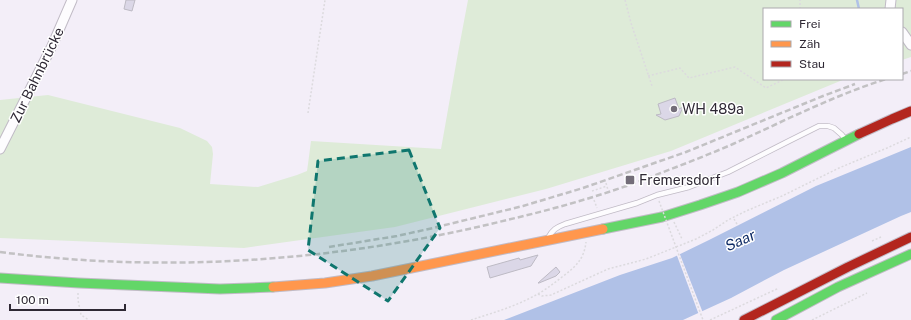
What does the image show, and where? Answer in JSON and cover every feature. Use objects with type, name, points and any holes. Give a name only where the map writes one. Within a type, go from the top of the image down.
[{"type":"main road","points":[[0,278],[220,290],[284,287],[326,283],[372,276],[662,218],[709,204],[764,182],[911,110]]},
{"type":"main road","points":[[744,320],[832,273],[911,237]]},
{"type":"main road","points":[[776,320],[838,287],[911,254]]},
{"type":"street","name":"Zur Bahnbrücke","points":[[0,149],[52,46],[72,0]]},
{"type":"street","points":[[903,33],[911,45]]},
{"type":"lane","points":[[547,241],[555,228],[637,203],[658,195],[689,187],[728,172],[819,126],[834,128],[846,141]]},
{"type":"path","points":[[308,113],[325,0]]},
{"type":"path","points":[[625,0],[652,86]]},
{"type":"path","points":[[648,76],[680,68],[689,78],[735,67],[766,88],[782,80]]},
{"type":"path","points":[[538,294],[542,296],[551,295],[608,269],[646,259],[673,249],[708,233],[728,220],[782,196],[838,168],[911,137]]},
{"type":"path","points":[[606,183],[608,190]]},
{"type":"path","points":[[592,191],[607,186]]},
{"type":"path","points":[[594,200],[598,214]]},
{"type":"path","points":[[659,201],[703,320]]},
{"type":"path","points":[[659,212],[665,210]]},
{"type":"path","points":[[734,219],[738,226]]},
{"type":"path","points":[[674,221],[682,239]]},
{"type":"path","points":[[471,320],[519,303],[550,287],[576,266],[582,257],[586,233]]},
{"type":"path","points":[[812,320],[867,293]]},
{"type":"path","points":[[78,300],[81,320]]},
{"type":"path","points":[[81,315],[89,320]]},
{"type":"highlighted area","points":[[409,150],[440,228],[388,301],[308,250],[318,161]]},
{"type":"green space","points":[[468,0],[911,0],[911,57],[903,60],[903,8],[763,8],[763,80],[843,80],[671,151],[546,189],[395,227],[244,248],[0,238],[0,100],[48,95],[180,128],[207,141],[212,147],[213,154],[210,184],[258,187],[307,171],[311,141],[441,149]]},
{"type":"water","name":"Saar","points":[[911,147],[911,212],[784,270],[731,298],[683,320],[504,320],[620,275],[672,258],[816,186]]},
{"type":"pier","points":[[679,252],[703,313],[699,315],[676,253]]},
{"type":"building","points":[[126,0],[135,0],[132,11],[124,9]]},
{"type":"building","name":"WH 489a","points":[[675,98],[679,109],[683,107],[679,116],[665,120],[656,115],[661,114],[658,104]]},
{"type":"building","points":[[538,255],[531,266],[490,278],[487,267],[519,258],[520,260]]},
{"type":"building","points":[[556,267],[560,272],[556,276],[538,283]]},
{"type":"waterway","points":[[857,0],[859,8]]},
{"type":"railway","points":[[903,74],[911,71]]},
{"type":"railway","points":[[0,252],[63,259],[127,262],[255,260],[318,254],[445,234],[555,208],[635,183],[721,149],[828,101],[883,80]]},
{"type":"railway","points":[[329,247],[397,236],[433,228],[523,206],[583,188],[686,152],[855,84]]},
{"type":"traffic: fast","points":[[603,229],[662,217],[738,192],[782,173],[859,134]]},
{"type":"traffic: fast","points":[[776,320],[838,287],[911,254]]},
{"type":"traffic: fast","points":[[0,278],[220,289],[273,287]]},
{"type":"traffic: slow","points":[[273,287],[325,283],[372,276],[603,229]]},
{"type":"traffic: jam","points":[[859,134],[911,111]]},
{"type":"traffic: jam","points":[[744,320],[911,237]]},
{"type":"place","name":"WH 489a","points":[[674,109]]},
{"type":"place","name":"Fremersdorf","points":[[630,180]]}]
